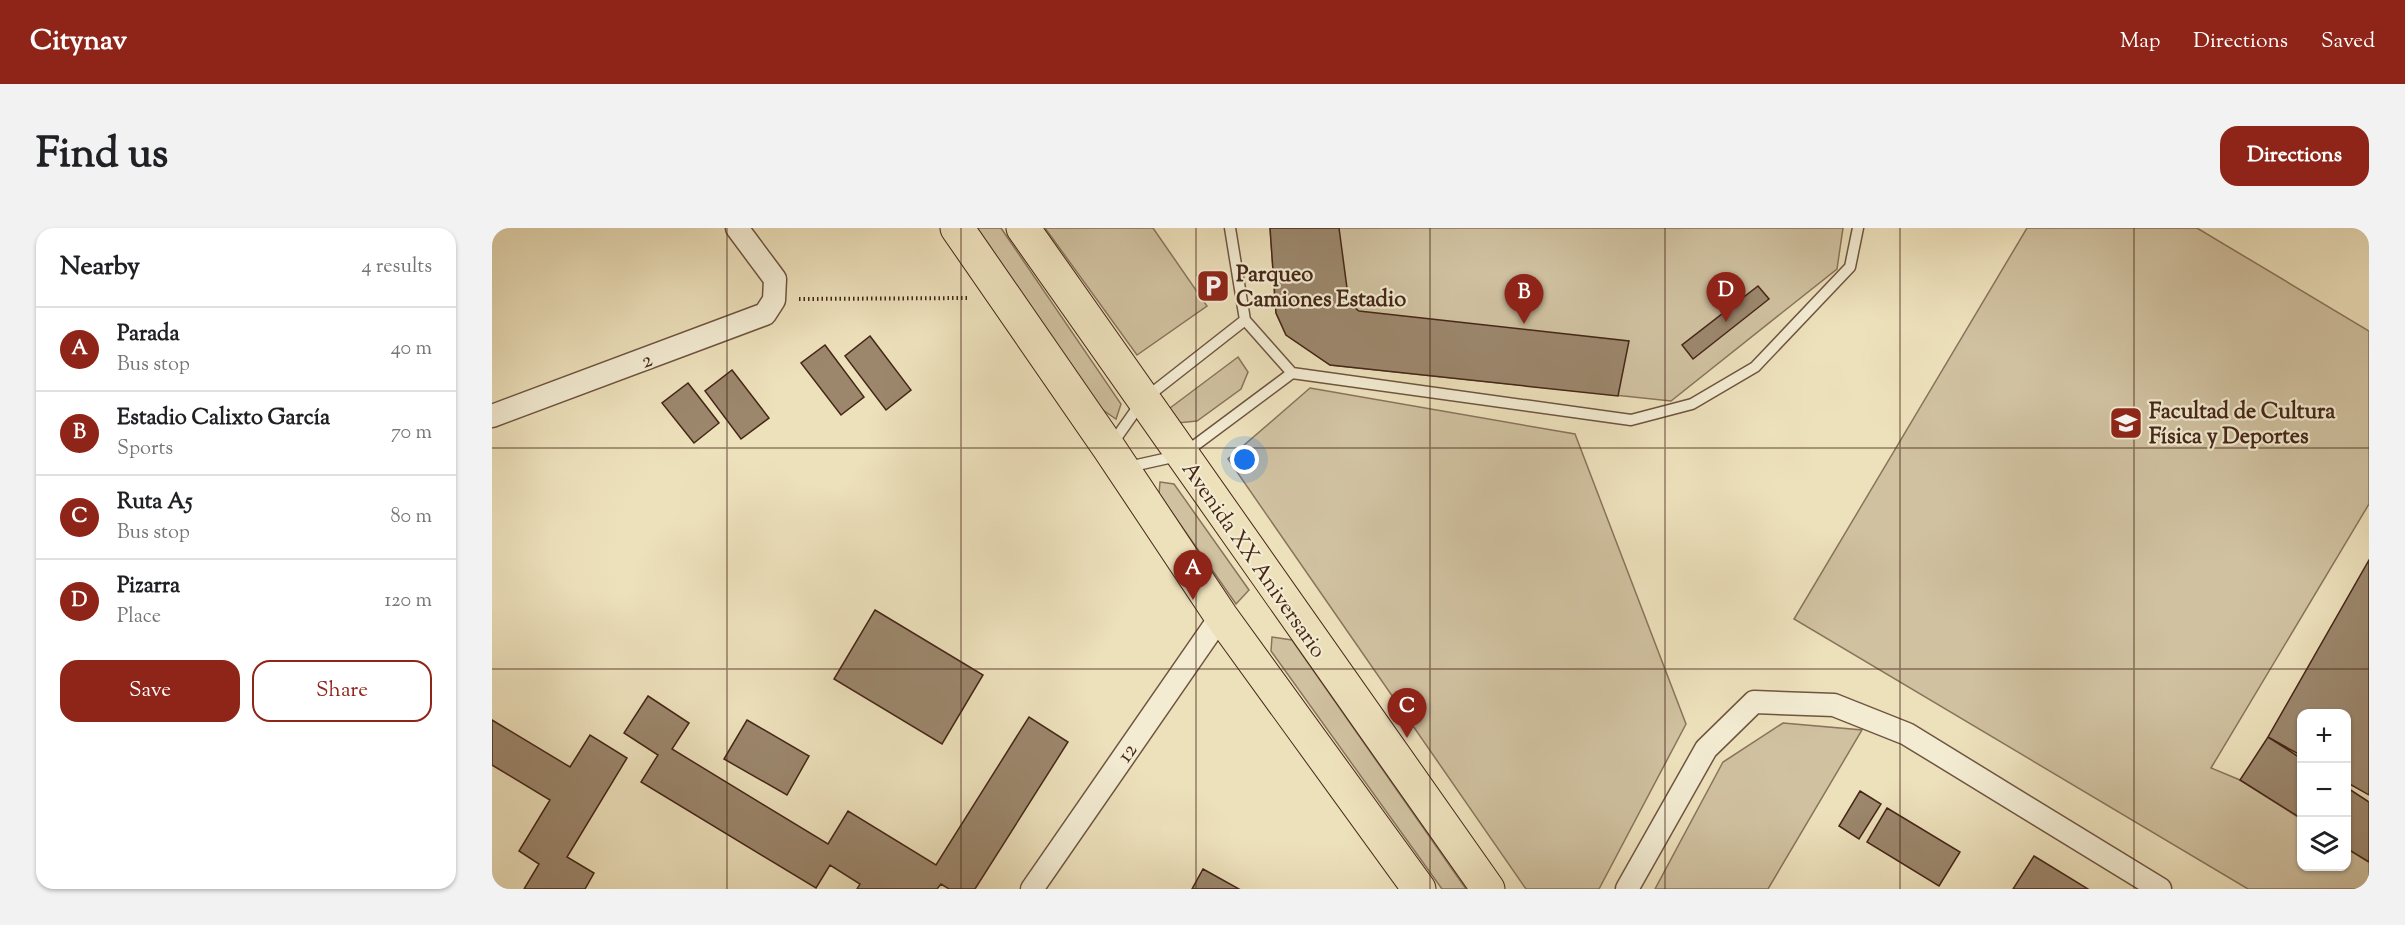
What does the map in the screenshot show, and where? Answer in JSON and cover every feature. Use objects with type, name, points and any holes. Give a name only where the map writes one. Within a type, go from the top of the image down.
[{"type":"main road","points":[[957,228],[1221,615],[1419,889]]},
{"type":"main road","name":"Avenida XX Aniversario","points":[[1023,228],[1488,889]]},
{"type":"street","points":[[737,228],[774,290]]},
{"type":"street","name":"2","points":[[492,416],[765,314],[774,290]]},
{"type":"street","name":"12","points":[[1032,889],[1221,615]]},
{"type":"street","points":[[1627,889],[1706,749],[1754,702],[1834,705],[1907,734],[2160,889]]},
{"type":"lane","points":[[1230,228],[1245,320],[1292,373],[1631,420],[1692,404],[1755,367],[1850,267],[1858,228]]},
{"type":"lane","points":[[1245,320],[1143,400],[1115,458],[1182,455],[1292,373]]},
{"type":"path","points":[[774,290],[1005,298]]},
{"type":"shaded area","points":[[977,228],[1001,228],[1121,404],[1116,419],[1100,408]]},
{"type":"shaded area","points":[[1045,228],[1153,228],[1207,306],[1137,355]]},
{"type":"shaded area","points":[[1270,228],[1843,228],[1837,269],[1671,401],[1330,365],[1286,335],[1276,313]]},
{"type":"shaded area","name":"Facultad de Cultura Física y Deportes","points":[[2027,228],[2197,228],[2369,331],[2369,504],[2211,768],[2240,780],[2297,816],[2297,871],[2351,871],[2351,851],[2369,862],[2369,889],[2248,889],[1794,619]]},
{"type":"shaded area","points":[[1238,357],[1248,372],[1241,389],[1197,421],[1177,423],[1166,411]]},
{"type":"shaded area","points":[[1310,388],[1575,434],[1686,724],[1599,889],[1526,889],[1228,459]]},
{"type":"shaded area","points":[[1160,482],[1174,484],[1249,590],[1236,604],[1159,494]]},
{"type":"shaded area","points":[[1272,637],[1292,640],[1466,889],[1442,889],[1271,651]]},
{"type":"shaded area","points":[[1783,723],[1862,730],[1768,889],[1655,889],[1723,762]]},
{"type":"building","points":[[1270,228],[1339,228],[1349,303],[1359,311],[1629,341],[1618,396],[1330,365],[1286,335],[1276,313]]},
{"type":"building","points":[[1758,286],[1769,299],[1693,359],[1682,345]]},
{"type":"building","points":[[870,336],[911,390],[886,410],[845,356]]},
{"type":"building","points":[[825,345],[864,397],[841,415],[801,363]]},
{"type":"building","points":[[732,370],[769,418],[741,439],[705,391]]},
{"type":"building","points":[[688,383],[719,423],[694,443],[662,403]]},
{"type":"building","points":[[2369,560],[2369,795],[2351,785],[2351,709],[2297,709],[2297,753],[2268,737]]},
{"type":"building","points":[[875,610],[983,675],[942,744],[834,679]]},
{"type":"building","points":[[648,696],[689,723],[672,749],[828,844],[848,811],[936,865],[1029,717],[1068,742],[975,889],[949,889],[941,884],[937,889],[857,889],[860,884],[830,865],[816,888],[641,782],[658,755],[624,733]]},
{"type":"building","points":[[492,720],[570,767],[590,735],[627,758],[567,857],[594,873],[585,889],[524,889],[539,864],[519,851],[550,800],[492,765]]},
{"type":"building","points":[[747,720],[809,756],[787,795],[724,759]]},
{"type":"building","points":[[2268,737],[2297,756],[2297,816],[2240,780]]},
{"type":"building","points":[[2351,790],[2369,802],[2369,862],[2351,851]]},
{"type":"building","points":[[1860,791],[1881,804],[1859,839],[1839,826]]},
{"type":"building","points":[[1887,808],[1960,852],[1939,886],[1867,842]]},
{"type":"building","points":[[2034,856],[2088,889],[2013,889]]},
{"type":"building","points":[[1203,869],[1239,889],[1192,889]]},
{"type":"place","name":"Parqueo Camiones Estadio","points":[[1213,286]]},
{"type":"place","name":"Pizarra","points":[[1726,322]]},
{"type":"place","name":"Estadio Calixto García","points":[[1524,324]]},
{"type":"place","name":"Facultad de Cultura Física y Deportes","points":[[2126,423]]},
{"type":"place","name":"Parada","points":[[1193,600]]},
{"type":"place","name":"Ruta A5","points":[[1407,738]]}]
